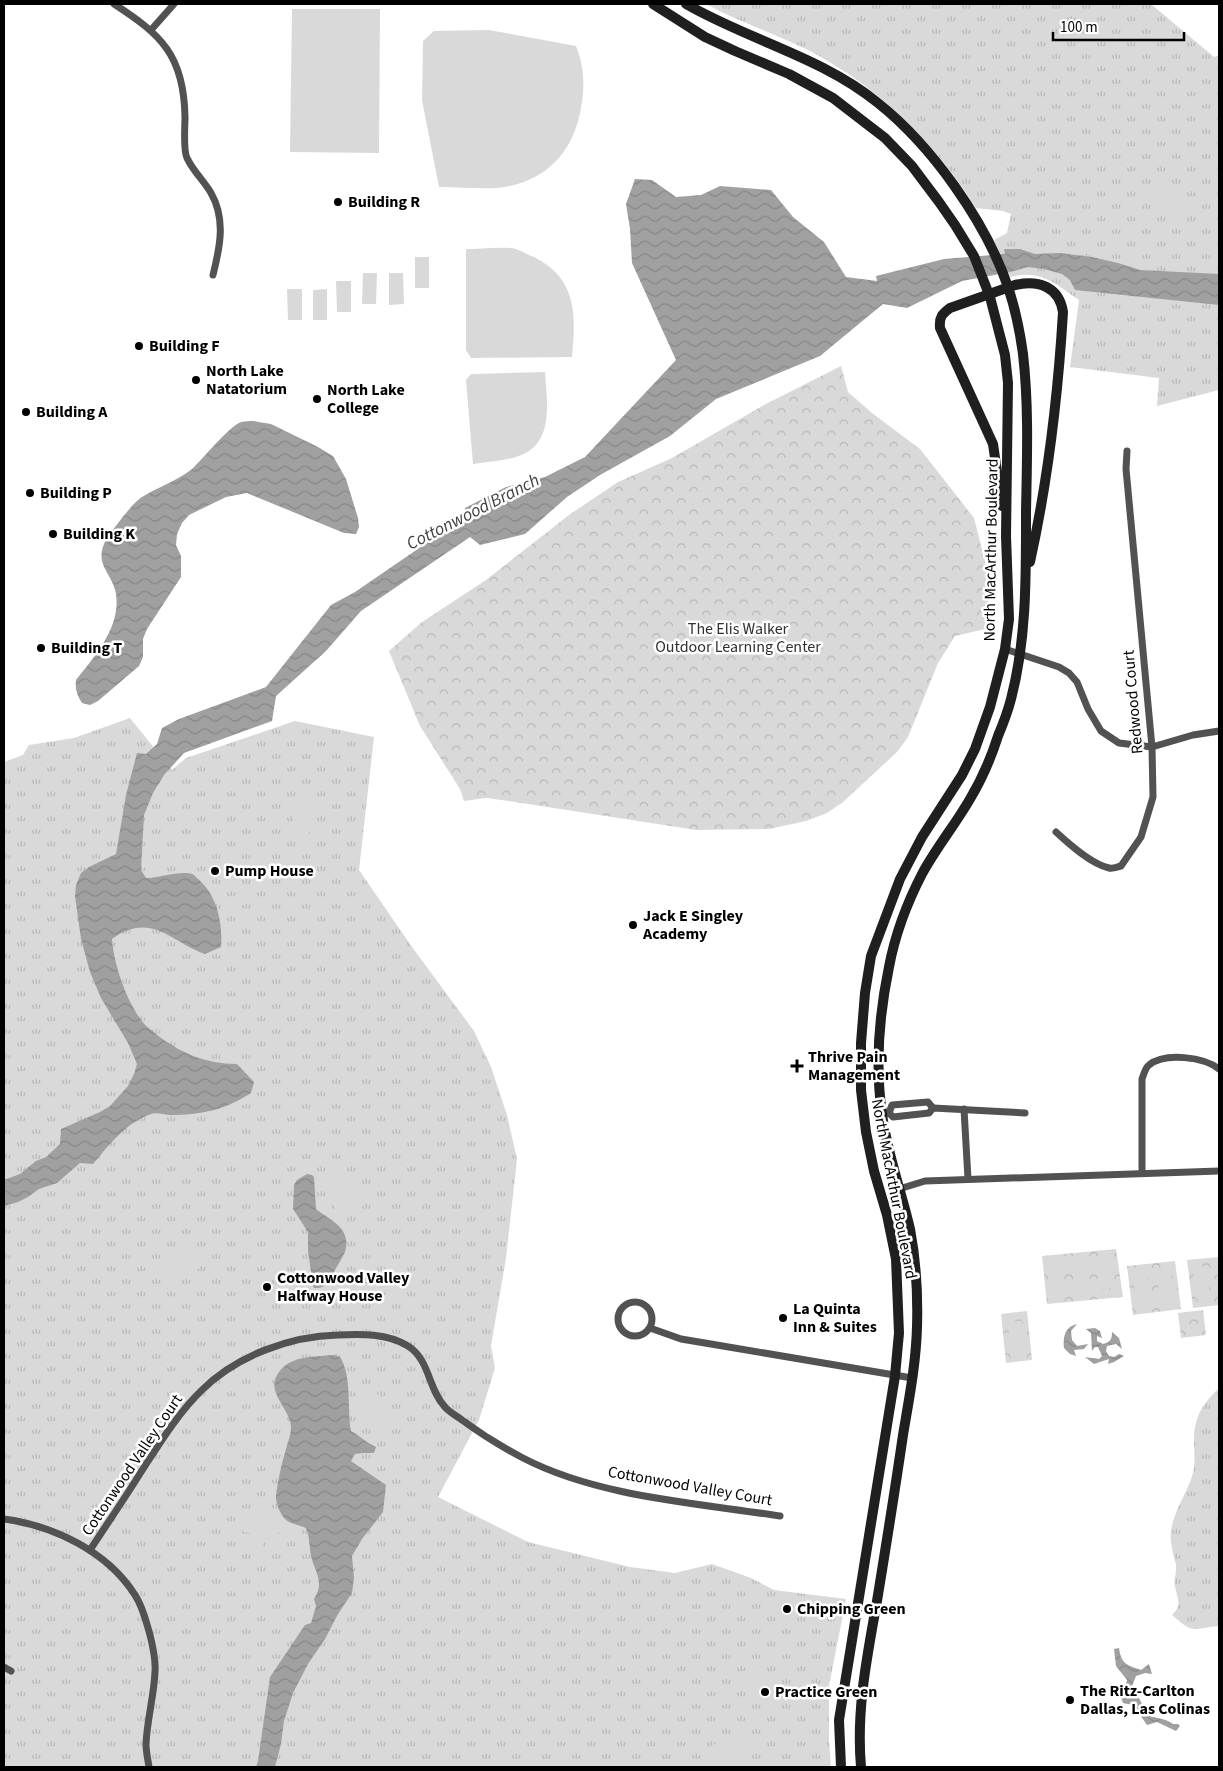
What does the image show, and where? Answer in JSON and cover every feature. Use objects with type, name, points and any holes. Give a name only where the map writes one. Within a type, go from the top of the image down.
[{"type":"main road","name":"North MacArthur Boulevard","points":[[653,4],[705,37],[790,74],[833,98],[885,138],[912,166],[955,225],[974,256],[999,326],[1008,383],[1006,536],[1008,619],[1005,649],[990,707],[975,749],[962,775],[922,837],[900,878],[871,956],[865,993],[861,1036],[861,1090],[866,1132],[874,1171],[887,1215],[896,1267],[899,1333],[895,1376],[839,1720],[841,1767]]},
{"type":"main road","name":"North MacArthur Boulevard","points":[[686,4],[712,19],[818,65],[876,100],[901,123],[956,188],[992,250],[1009,288],[1022,352],[1026,398],[1027,451],[1025,585],[1020,654],[1011,699],[982,776],[969,801],[920,877],[906,910],[893,946],[879,1038],[878,1080],[885,1113],[888,1150],[909,1226],[916,1274],[917,1337],[912,1378],[864,1669],[860,1718],[860,1767]]},
{"type":"main road","points":[[1006,536],[993,444],[940,328],[940,320],[942,314],[950,308],[1025,283],[1045,287],[1054,292],[1062,304],[1063,312],[1052,433],[1038,529],[1025,585]]},
{"type":"main road","points":[[861,1036],[879,1038]]},
{"type":"street","points":[[114,4],[151,30],[173,58],[184,92],[186,157],[212,194],[220,218],[220,245],[212,274]]},
{"type":"street","points":[[151,30],[174,4]]},
{"type":"street","name":"Redwood Court","points":[[1056,832],[1097,864],[1111,868],[1121,866],[1141,836],[1153,797],[1152,747],[1126,469],[1127,451]]},
{"type":"street","points":[[1005,649],[1059,667],[1069,674],[1077,682],[1088,709],[1101,731],[1119,744],[1152,747],[1193,735],[1219,731]]},
{"type":"street","points":[[1142,1174],[1142,1079],[1147,1066],[1169,1058],[1192,1058],[1204,1060],[1219,1069]]},
{"type":"street","points":[[933,1108],[928,1102],[892,1105],[885,1113],[894,1117],[928,1113],[933,1108],[1025,1113]]},
{"type":"street","points":[[964,1109],[968,1179]]},
{"type":"street","points":[[899,1189],[925,1181],[1219,1171]]},
{"type":"street","points":[[637,1302],[643,1304],[651,1312],[652,1322],[650,1328],[642,1335],[630,1336],[625,1333],[618,1323],[619,1312],[627,1304],[637,1302]]},
{"type":"street","points":[[650,1328],[682,1339],[912,1378]]},
{"type":"street","name":"Cottonwood Valley Court","points":[[90,1550],[163,1438],[187,1406],[204,1388],[230,1368],[259,1352],[290,1342],[326,1335],[362,1334],[388,1337],[408,1346],[420,1356],[436,1393],[445,1407],[477,1431],[524,1459],[546,1469],[575,1479],[634,1494],[780,1516]]},
{"type":"street","points":[[4,1519],[27,1522],[55,1532],[90,1550],[113,1569],[136,1596],[145,1616],[152,1646],[155,1671],[146,1745],[149,1767]]},
{"type":"green space","points":[[706,4],[1151,4],[1214,57],[1219,55],[1219,390],[1157,406],[1159,378],[1070,367],[1079,300],[1047,279],[1030,275],[1010,277],[994,240],[1007,233],[1011,214],[1003,211],[976,208],[960,184],[923,139],[904,119],[860,82],[810,51],[731,17]]},
{"type":"green space","points":[[292,9],[380,9],[379,153],[290,152]]},
{"type":"green space","points":[[489,30],[576,46],[583,71],[583,87],[582,104],[576,129],[569,143],[552,166],[527,181],[496,188],[439,187],[422,100],[423,41],[434,31]]},
{"type":"green space","points":[[1163,190],[1190,202],[1190,207],[1184,218],[1175,220],[1149,203],[1151,193]]},
{"type":"green space","points":[[466,249],[516,249],[534,257],[559,276],[571,299],[574,326],[572,357],[471,358],[466,350]]},
{"type":"green space","points":[[415,257],[429,257],[429,288],[415,288]]},
{"type":"green space","points":[[363,273],[377,273],[376,304],[362,304]]},
{"type":"green space","points":[[389,273],[403,273],[404,304],[389,305]]},
{"type":"green space","points":[[336,281],[351,281],[351,312],[337,312]]},
{"type":"green space","points":[[287,289],[302,289],[302,320],[288,320]]},
{"type":"green space","points":[[327,289],[327,320],[313,320],[313,290]]},
{"type":"green space","name":"The Elis Walker Outdoor Learning Center","points":[[841,366],[848,392],[872,413],[920,449],[974,518],[988,573],[988,617],[985,629],[955,636],[938,663],[908,737],[897,752],[843,802],[827,813],[806,821],[769,829],[696,830],[486,798],[464,801],[460,789],[420,726],[389,651],[422,622],[486,580],[569,515],[618,482],[672,458],[764,405]]},
{"type":"green space","points":[[545,372],[546,422],[543,433],[537,443],[529,451],[516,457],[473,464],[466,380],[471,374]]},
{"type":"green space","points":[[130,718],[172,770],[186,758],[295,721],[374,737],[359,870],[412,947],[474,1031],[491,1067],[507,1115],[517,1159],[506,1258],[491,1346],[495,1368],[479,1420],[438,1497],[528,1542],[630,1567],[675,1573],[712,1564],[751,1578],[774,1590],[846,1599],[829,1686],[831,1767],[4,1767],[4,762],[23,755],[29,745],[74,738]]},
{"type":"green space","points":[[305,798],[315,801],[318,806],[311,830],[304,836],[297,832],[293,816],[297,804]]},
{"type":"green space","points":[[335,1169],[343,1170],[367,1196],[364,1205],[350,1210],[335,1210],[333,1192],[328,1177],[331,1171]]},
{"type":"green space","points":[[184,1247],[193,1249],[200,1255],[202,1263],[200,1267],[189,1274],[164,1279],[158,1272],[158,1268]]},
{"type":"green space","points":[[1116,1249],[1123,1297],[1047,1304],[1042,1256]]},
{"type":"green space","points":[[1111,1257],[1114,1288],[1100,1290],[1097,1258]]},
{"type":"green space","points":[[1219,1257],[1219,1305],[1193,1308],[1187,1260]]},
{"type":"green space","points":[[1087,1260],[1090,1291],[1076,1292],[1072,1261]]},
{"type":"green space","points":[[1175,1261],[1181,1309],[1133,1315],[1127,1266]]},
{"type":"green space","points":[[1061,1262],[1065,1294],[1050,1295],[1047,1264]]},
{"type":"green space","points":[[1207,1266],[1210,1297],[1196,1299],[1193,1268]]},
{"type":"green space","points":[[1171,1270],[1174,1301],[1160,1303],[1157,1272]]},
{"type":"green space","points":[[1147,1273],[1150,1304],[1136,1305],[1133,1274]]},
{"type":"green space","points":[[1203,1310],[1206,1335],[1181,1338],[1178,1313]]},
{"type":"green space","points":[[1027,1311],[1032,1360],[1006,1363],[1001,1314]]},
{"type":"green space","points":[[1022,1321],[1025,1352],[1011,1354],[1008,1323]]},
{"type":"green space","points":[[1219,1388],[1219,1626],[1194,1629],[1186,1626],[1172,1615],[1177,1609],[1178,1602],[1175,1585],[1176,1565],[1171,1545],[1171,1533],[1175,1515],[1193,1473],[1194,1435],[1197,1418],[1205,1404]]},
{"type":"green space","points":[[372,1393],[378,1394],[384,1401],[389,1428],[382,1435],[377,1435],[372,1431],[360,1405],[361,1399]]},
{"type":"green space","points":[[263,1507],[270,1509],[287,1529],[267,1539],[259,1549],[252,1551],[255,1535],[242,1531],[244,1525],[253,1526],[260,1509]]},
{"type":"green space","name":"Chipping Green","points":[[777,1601],[795,1603],[801,1608],[801,1612],[795,1616],[779,1614],[773,1610],[773,1606]]},
{"type":"green space","name":"Practice Green","points":[[763,1675],[776,1677],[785,1686],[780,1703],[774,1707],[767,1706],[752,1695],[736,1687],[734,1683],[737,1679],[754,1678]]},
{"type":"green space","points":[[736,1738],[748,1743],[752,1752],[750,1756],[733,1760],[726,1767],[703,1767],[704,1755],[712,1746],[724,1740]]},
{"type":"water","name":"Cottonwood Branch","points":[[635,179],[652,180],[676,197],[701,195],[720,186],[771,190],[793,217],[824,242],[846,277],[877,281],[876,276],[944,259],[1005,254],[1004,249],[1020,249],[1035,254],[1060,253],[1092,257],[1140,270],[1219,274],[1219,305],[1075,290],[1070,280],[1062,274],[1028,267],[962,281],[907,308],[883,304],[820,356],[716,399],[670,436],[600,475],[567,497],[525,534],[480,545],[470,537],[361,611],[326,651],[276,696],[272,721],[184,753],[164,775],[153,793],[144,815],[141,870],[146,878],[182,873],[195,876],[205,886],[214,901],[220,919],[221,947],[205,954],[160,931],[150,928],[126,931],[112,939],[115,960],[122,982],[136,1013],[143,1023],[165,1041],[184,1052],[204,1060],[237,1064],[254,1082],[251,1093],[232,1104],[202,1113],[170,1115],[153,1113],[142,1118],[126,1128],[93,1164],[80,1163],[57,1183],[39,1189],[18,1202],[4,1206],[4,1180],[20,1174],[36,1161],[46,1157],[60,1144],[61,1129],[110,1106],[128,1086],[137,1064],[128,1043],[101,998],[90,972],[81,939],[75,896],[76,885],[81,873],[116,854],[126,795],[137,753],[146,754],[157,744],[162,728],[179,719],[266,687],[331,605],[355,592],[444,531],[461,522],[465,508],[506,487],[545,477],[585,457],[676,360],[632,263],[626,204]]},
{"type":"water","points":[[253,421],[271,424],[333,456],[346,479],[358,518],[359,527],[356,534],[344,533],[247,493],[226,497],[189,515],[182,523],[177,534],[176,545],[181,556],[181,577],[147,629],[143,639],[143,657],[139,666],[98,701],[90,705],[82,703],[77,692],[76,680],[105,640],[115,618],[116,594],[102,558],[104,544],[107,539],[138,500],[192,469],[236,425],[241,422]]},
{"type":"water","points":[[307,1174],[314,1177],[316,1209],[339,1226],[346,1237],[345,1252],[327,1283],[318,1288],[313,1286],[308,1251],[308,1232],[293,1209],[294,1185],[297,1180]]},
{"type":"water","points":[[1077,1324],[1071,1331],[1072,1340],[1077,1346],[1088,1344],[1084,1349],[1074,1350],[1076,1356],[1070,1354],[1064,1348],[1064,1344],[1067,1330]]},
{"type":"water","points":[[1095,1328],[1100,1331],[1102,1338],[1097,1336],[1097,1341],[1103,1344],[1110,1340],[1112,1332],[1119,1338],[1122,1349],[1116,1344],[1107,1346],[1106,1351],[1109,1356],[1114,1357],[1119,1354],[1124,1356],[1108,1364],[1109,1359],[1094,1364],[1085,1357],[1099,1359],[1102,1356],[1098,1347],[1095,1347],[1092,1351],[1091,1333],[1086,1329]]},
{"type":"water","points":[[334,1355],[340,1357],[344,1364],[348,1382],[351,1431],[376,1447],[374,1453],[355,1454],[351,1461],[386,1485],[383,1512],[362,1539],[352,1556],[354,1578],[352,1593],[308,1664],[293,1693],[284,1721],[275,1767],[256,1767],[270,1677],[305,1625],[311,1623],[316,1606],[314,1599],[319,1588],[306,1528],[285,1519],[276,1500],[279,1475],[291,1427],[288,1415],[277,1396],[274,1383],[281,1370],[293,1361],[301,1358]]},
{"type":"water","points":[[1119,1648],[1123,1661],[1128,1665],[1141,1670],[1149,1664],[1152,1674],[1145,1673],[1136,1676],[1132,1686],[1141,1702],[1144,1713],[1173,1724],[1178,1724],[1180,1726],[1176,1731],[1157,1722],[1147,1725],[1133,1705],[1123,1703],[1120,1695],[1121,1689],[1125,1687],[1127,1680],[1116,1666],[1114,1649]]},
{"type":"place","name":"Building R","points":[[338,202]]},
{"type":"place","name":"Building F","points":[[139,346]]},
{"type":"place","name":"North Lake Natatorium","points":[[196,380]]},
{"type":"place","name":"North Lake College","points":[[317,399]]},
{"type":"place","name":"Building A","points":[[26,412]]},
{"type":"place","name":"Building P","points":[[30,493]]},
{"type":"place","name":"Building K","points":[[53,534]]},
{"type":"place","name":"Building T","points":[[41,648]]},
{"type":"place","name":"Pump House","points":[[215,871]]},
{"type":"place","name":"Jack E Singley Academy","points":[[633,925]]},
{"type":"place","name":"Thrive Pain Management","points":[[797,1066]]},
{"type":"place","name":"Cottonwood Valley Halfway House","points":[[267,1287]]},
{"type":"place","name":"La Quinta Inn & Suites","points":[[783,1318]]},
{"type":"place","name":"Chipping Green","points":[[787,1609]]},
{"type":"place","name":"Practice Green","points":[[765,1692]]},
{"type":"place","name":"The Ritz-Carlton Dallas, Las Colinas","points":[[1070,1700]]}]
